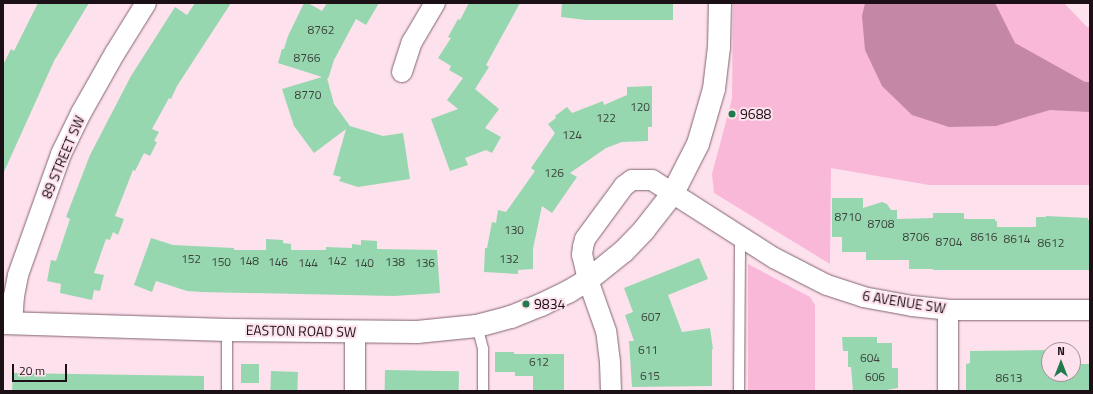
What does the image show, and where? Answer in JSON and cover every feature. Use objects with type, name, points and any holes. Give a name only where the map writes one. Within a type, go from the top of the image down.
[{"type":"street","name":"89 STREET SW","points":[[8,324],[18,275],[62,154],[88,100],[115,52],[146,3]]},
{"type":"street","points":[[402,72],[412,42],[435,3]]},
{"type":"street","name":"EASTON ROAD SW","points":[[8,324],[227,330],[355,332],[447,331],[477,326],[511,317],[541,305],[568,292],[607,266],[634,241],[673,193],[698,144],[714,89],[720,47],[720,3]]},
{"type":"street","points":[[611,391],[610,362],[606,332],[588,280],[582,255],[586,239],[624,186],[632,180],[648,178],[673,193]]},
{"type":"street","name":"6 AVENUE SW","points":[[673,193],[740,238],[803,274],[845,292],[884,302],[948,310],[1090,310]]},
{"type":"street","points":[[948,310],[948,391]]},
{"type":"street","points":[[355,332],[355,391]]},
{"type":"lane","points":[[739,391],[740,238]]},
{"type":"lane","points":[[477,326],[483,349],[483,391]]},
{"type":"lane","points":[[227,330],[227,391]]},
{"type":"shaded area","points":[[733,3],[1064,3],[1087,27],[1090,27],[1090,185],[929,185],[831,168],[830,264],[714,193],[712,174],[732,99]]},
{"type":"shaded area","points":[[865,3],[995,3],[1015,43],[1085,82],[1090,82],[1090,112],[1050,110],[996,126],[949,127],[912,115],[882,86],[865,50],[862,16]]},
{"type":"shaded area","points":[[748,264],[810,297],[815,305],[815,391],[748,391]]},
{"type":"building","points":[[38,3],[89,3],[54,61],[3,174],[3,65],[11,49],[14,51]]},
{"type":"building","points":[[195,3],[231,3],[177,86],[171,99],[169,98],[152,129],[159,132],[154,141],[157,142],[150,156],[144,153],[135,171],[133,170],[115,216],[124,219],[118,235],[113,232],[110,240],[106,239],[94,273],[104,275],[100,291],[94,290],[92,300],[60,293],[61,284],[47,281],[51,260],[56,261],[70,219],[66,217],[90,155],[131,76],[175,7],[187,15]]},
{"type":"building","points":[[304,3],[308,3],[322,11],[327,3],[379,3],[366,25],[356,19],[334,60],[328,79],[327,78],[334,104],[350,126],[383,136],[403,133],[410,179],[358,187],[339,181],[341,177],[333,175],[346,129],[314,153],[294,126],[282,89],[322,77],[278,63],[282,49],[284,49],[288,36]]},
{"type":"building","points":[[469,3],[520,3],[486,65],[489,67],[475,89],[499,109],[485,128],[501,137],[492,153],[486,150],[465,158],[468,165],[450,171],[431,119],[458,109],[447,100],[463,78],[449,70],[451,66],[438,58],[451,38],[448,37],[458,19],[460,20]]},
{"type":"building","points":[[562,3],[673,3],[673,20],[586,20],[561,17]]},
{"type":"building","points":[[652,86],[652,127],[648,127],[648,141],[622,142],[606,148],[570,173],[577,177],[552,213],[542,206],[533,249],[533,269],[518,270],[518,274],[484,272],[485,248],[487,248],[492,222],[496,223],[498,210],[506,212],[535,171],[531,168],[555,133],[548,124],[556,118],[555,116],[567,107],[572,113],[603,101],[604,105],[627,95],[627,87]]},
{"type":"building","points":[[832,198],[863,198],[863,208],[882,202],[887,204],[891,210],[897,210],[897,219],[933,218],[933,213],[964,213],[964,219],[995,219],[995,221],[997,221],[997,227],[1036,227],[1036,217],[1046,216],[1088,218],[1088,220],[1090,220],[1090,270],[909,269],[909,260],[866,260],[866,252],[842,252],[842,237],[832,237]]},
{"type":"building","points":[[151,238],[173,245],[234,248],[234,250],[266,250],[266,239],[283,240],[283,243],[291,244],[291,250],[326,250],[326,247],[352,248],[352,244],[361,245],[361,240],[377,241],[377,249],[437,250],[440,293],[394,296],[201,292],[187,291],[156,281],[152,292],[134,285]]},
{"type":"building","points":[[699,258],[708,279],[668,295],[682,332],[710,328],[713,349],[712,386],[632,387],[629,341],[634,341],[625,315],[633,312],[624,288]]},
{"type":"building","points":[[842,337],[877,337],[877,343],[892,343],[892,368],[898,368],[898,388],[881,391],[853,391],[851,367],[848,367],[848,351],[843,351]]},
{"type":"building","points":[[1041,350],[1041,382],[1081,382],[1081,364],[1090,364],[1090,391],[966,391],[966,364],[970,363],[970,351]]},
{"type":"building","points":[[495,352],[514,352],[514,354],[564,354],[564,391],[533,391],[533,376],[515,376],[515,372],[495,372]]},
{"type":"building","points":[[241,364],[259,364],[259,383],[241,383]]},
{"type":"building","points":[[385,370],[459,371],[459,391],[385,391]]},
{"type":"building","points":[[271,371],[298,372],[297,391],[270,391]]},
{"type":"building","points":[[13,373],[204,376],[204,391],[12,391]]},
{"type":"place","name":"9688","points":[[732,114]]},
{"type":"place","name":"9834","points":[[526,304]]}]
